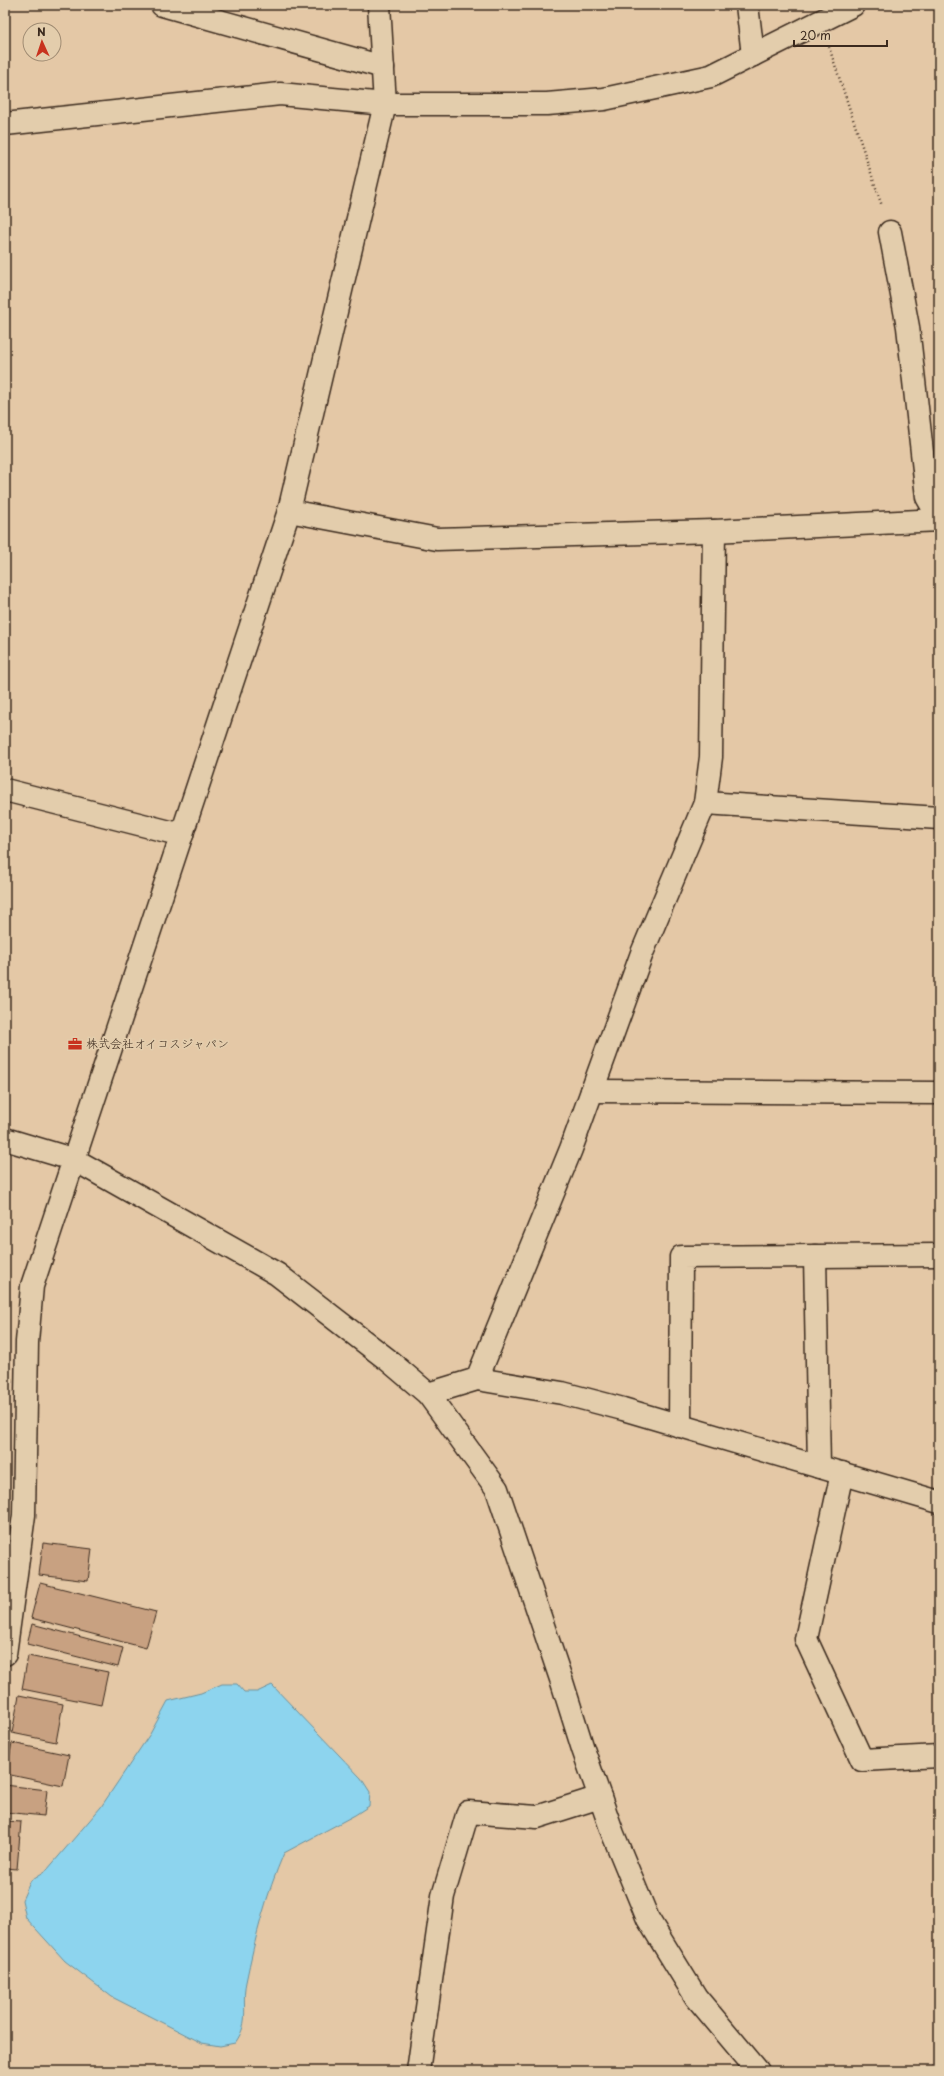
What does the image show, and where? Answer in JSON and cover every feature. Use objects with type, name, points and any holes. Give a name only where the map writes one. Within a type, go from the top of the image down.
[{"type":"street","points":[[162,5],[383,67]]},
{"type":"street","points":[[5,1654],[10,1597],[24,1515],[27,1342],[32,1286],[289,511],[385,104],[379,5]]},
{"type":"street","points":[[747,5],[753,55]]},
{"type":"street","points":[[5,124],[280,94],[385,104],[547,104],[604,99],[711,76],[853,5]]},
{"type":"street","points":[[289,511],[437,539],[714,531],[939,519],[927,497],[908,327],[890,232]]},
{"type":"street","points":[[477,1379],[571,1150],[642,953],[705,803],[710,758],[714,531]]},
{"type":"street","points":[[5,790],[182,835]]},
{"type":"street","points":[[705,803],[939,818]]},
{"type":"street","points":[[592,1091],[939,1093]]},
{"type":"street","points":[[5,1139],[75,1160],[277,1274],[388,1360],[428,1394],[497,1489],[600,1797],[613,1834],[648,1919],[696,1997],[758,2071]]},
{"type":"street","points":[[680,1426],[681,1257],[939,1255]]},
{"type":"street","points":[[815,1256],[819,1467]]},
{"type":"street","points":[[428,1394],[477,1379],[562,1393],[939,1502]]},
{"type":"street","points":[[842,1473],[806,1639],[862,1760],[939,1756]]},
{"type":"street","points":[[418,2071],[443,1896],[468,1812],[537,1817],[600,1797]]},
{"type":"path","points":[[820,22],[890,232]]},
{"type":"water","points":[[222,1684],[237,1684],[244,1692],[257,1692],[272,1685],[361,1778],[370,1792],[369,1806],[284,1853],[266,1901],[253,1949],[246,1982],[243,2027],[235,2043],[220,2046],[202,2043],[112,1997],[65,1961],[26,1918],[22,1900],[31,1880],[47,1870],[101,1807],[150,1734],[168,1701],[201,1693]]},
{"type":"building","points":[[43,1543],[92,1549],[88,1581],[39,1575]]},
{"type":"building","points":[[40,1583],[156,1612],[146,1648],[31,1618]]},
{"type":"building","points":[[32,1624],[123,1648],[118,1667],[27,1644]]},
{"type":"building","points":[[28,1656],[108,1672],[101,1705],[22,1689]]},
{"type":"building","points":[[19,1695],[63,1704],[56,1742],[12,1733]]},
{"type":"building","points":[[12,1743],[69,1755],[63,1786],[6,1774]]},
{"type":"building","points":[[5,1785],[47,1790],[44,1816],[5,1812]]},
{"type":"building","points":[[5,1821],[21,1822],[17,1869],[5,1868]]},
{"type":"place","name":"株式会社オイコスジャパン","points":[[75,1044]]}]
